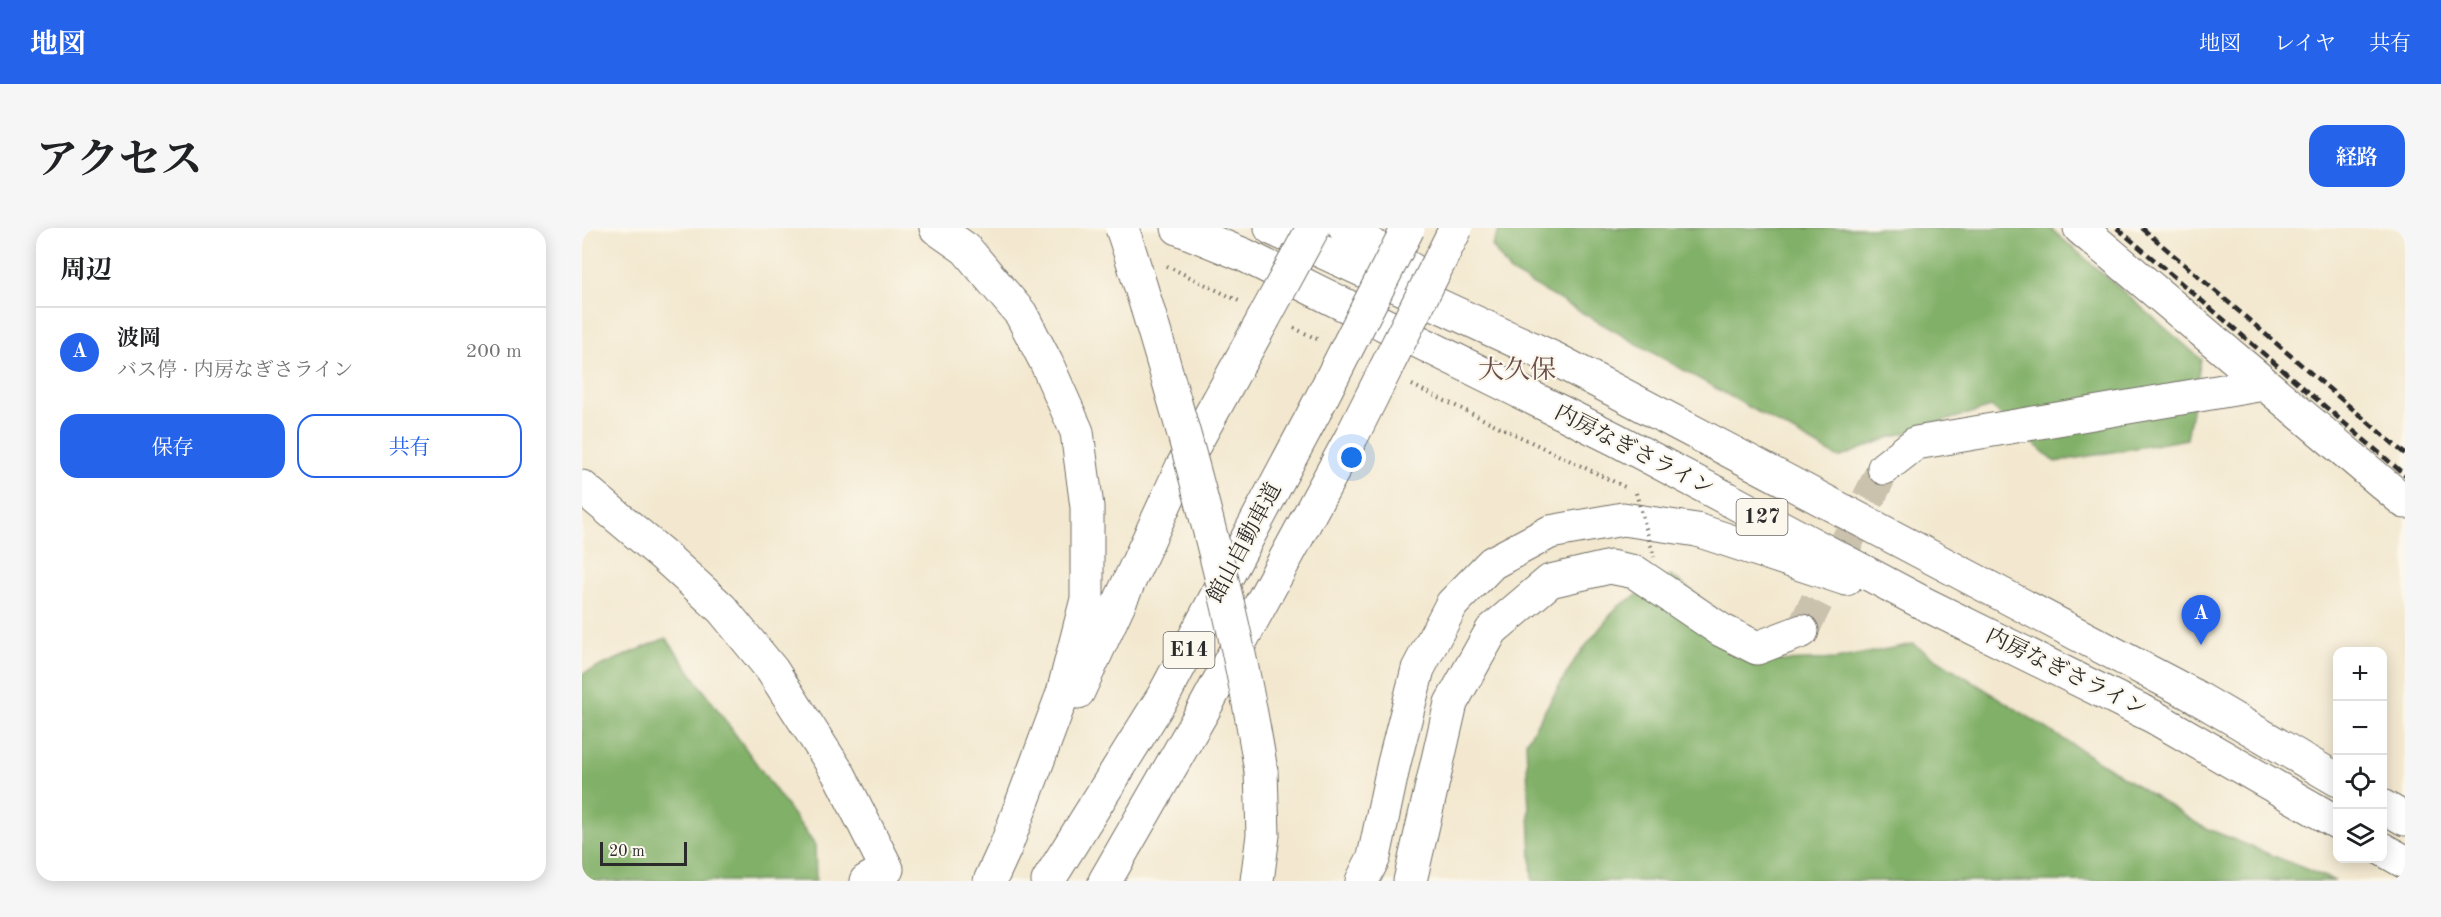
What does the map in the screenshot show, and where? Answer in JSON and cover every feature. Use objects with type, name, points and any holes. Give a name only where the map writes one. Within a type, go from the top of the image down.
[{"type":"main road","points":[[936,228],[966,249],[1021,314],[1077,432],[1087,507],[1087,599],[1063,693],[1006,846]]},
{"type":"main road","points":[[1122,228],[1146,300],[1206,513],[1249,695],[1261,771],[1263,835],[1257,881]]},
{"type":"main road","name":"内房なぎさライン","points":[[1178,228],[1245,255],[1615,439],[1925,603],[2154,717],[2333,821]]},
{"type":"main road","name":"内房なぎさライン","points":[[1271,228],[1557,360],[2191,694],[2333,778]]},
{"type":"main road","points":[[990,881],[1182,467],[1313,228]]},
{"type":"main road","points":[[1345,228],[1557,360]]},
{"type":"main road","name":"館山自動車道","points":[[1048,881],[1164,696],[1316,411],[1408,228]]},
{"type":"main road","name":"館山自動車道","points":[[1105,881],[1204,709],[1353,434],[1456,228]]},
{"type":"main road","points":[[2080,228],[2405,502]]},
{"type":"main road","points":[[1884,468],[1916,443],[2264,384]]},
{"type":"main road","points":[[582,488],[663,555],[722,609],[772,670],[840,776],[876,875]]},
{"type":"main road","points":[[1362,881],[1374,857],[1394,763],[1418,669],[1452,604],[1492,563],[1550,532],[1623,519],[1697,530],[1925,603]]},
{"type":"main road","points":[[1410,881],[1451,703],[1492,630],[1550,581],[1610,567],[1635,572],[1721,630],[1757,648],[1802,631]]},
{"type":"main road","points":[[2387,809],[2405,819]]},
{"type":"main road","points":[[2387,852],[2405,862]]},
{"type":"path","points":[[1636,493],[1654,557]]},
{"type":"green space","points":[[1500,228],[2050,228],[2201,359],[2187,439],[2055,462],[1991,407],[1888,438],[1839,458],[1510,272],[1492,246]]},
{"type":"green space","points":[[1671,575],[1781,661],[1836,659],[1913,644],[2201,826],[2335,881],[1532,881],[1526,742],[1576,658],[1617,607]]},
{"type":"green space","points":[[666,638],[815,845],[816,881],[582,881],[582,674]]},
{"type":"tunnel","points":[[1802,631],[1884,468]]},
{"type":"railway","points":[[2117,228],[2405,475]]},
{"type":"railway","points":[[2142,228],[2405,454]]},
{"type":"place","name":"波岡","points":[[2201,645]]},
{"type":"district","name":"大久保","points":[[1517,371]]}]
